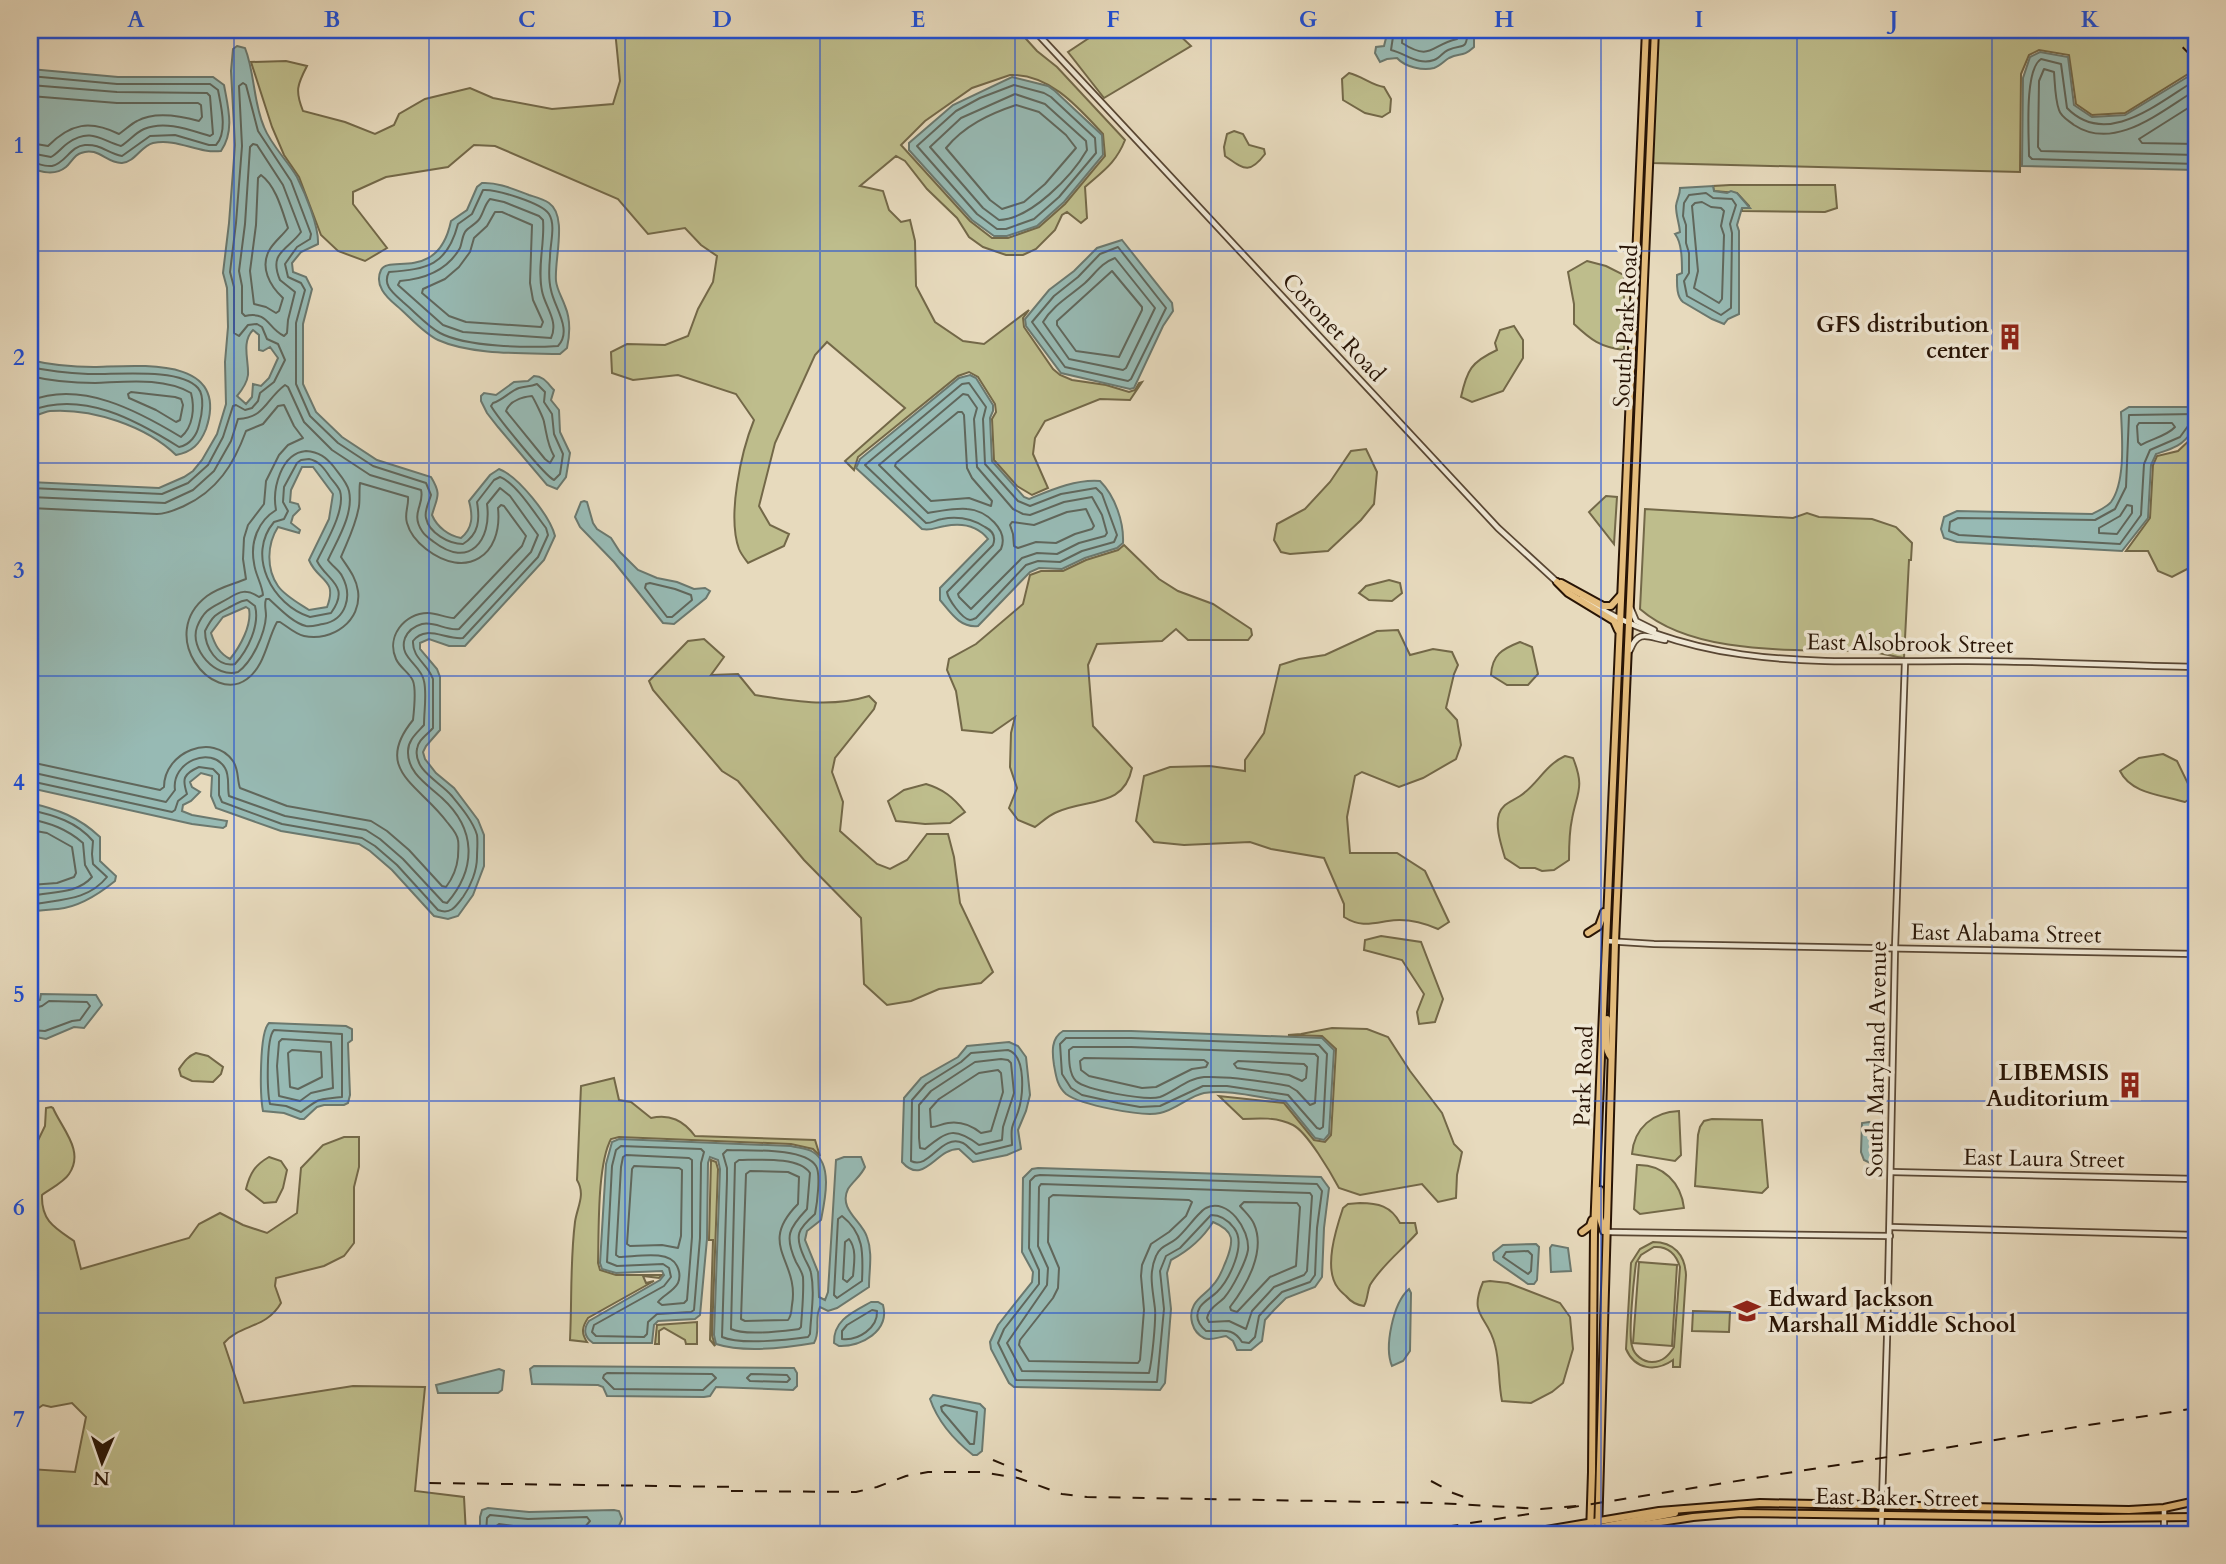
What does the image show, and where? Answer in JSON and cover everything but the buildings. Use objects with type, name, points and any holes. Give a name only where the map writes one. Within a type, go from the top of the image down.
[{"type":"main road","points":[[1645,168],[1646,30]]},
{"type":"main road","name":"South Park Road","points":[[1620,619],[1633,308],[1652,92],[1653,30]]},
{"type":"main road","name":"South Park Road","points":[[1629,624],[1648,202],[1645,168]]},
{"type":"main road","points":[[1623,544],[1624,606],[1629,624]]},
{"type":"main road","points":[[1556,581],[1603,606],[1615,604],[1621,594]]},
{"type":"main road","points":[[1556,581],[1568,593],[1614,621],[1619,632]]},
{"type":"main road","points":[[1620,619],[1625,638],[1625,704]]},
{"type":"main road","name":"Park Road","points":[[1593,1530],[1594,1232],[1620,619]]},
{"type":"main road","name":"Park Road","points":[[1593,1530],[1604,1307],[1615,942],[1629,624]]},
{"type":"main road","points":[[1616,694],[1619,704],[1618,753],[1622,758]]},
{"type":"main road","points":[[1608,873],[1611,883],[1610,931],[1615,942]]},
{"type":"main road","points":[[1588,933],[1599,926],[1606,904]]},
{"type":"main road","points":[[1604,986],[1607,998],[1606,1046],[1611,1057]]},
{"type":"main road","points":[[1582,1232],[1590,1226],[1597,1163]]},
{"type":"main road","points":[[1597,1163],[1600,1218],[1605,1232]]},
{"type":"main road","points":[[1594,1232],[1601,1245],[1601,1300],[1604,1307]]},
{"type":"main road","name":"East Baker Street","points":[[1593,1530],[1679,1510],[1760,1503],[2124,1510],[2164,1508],[2196,1501]]},
{"type":"main road","name":"East Baker Street","points":[[1593,1530],[1730,1513],[2196,1517]]},
{"type":"main road","points":[[1522,1534],[1593,1530]]},
{"type":"street","name":"Coronet Road","points":[[1034,30],[1498,528],[1556,581],[1629,624]]},
{"type":"street","points":[[1630,602],[1636,621],[1677,642]]},
{"type":"street","name":"East Alsobrook Street","points":[[1629,624],[1677,642],[1724,653],[1762,658],[2196,667]]},
{"type":"street","points":[[1628,655],[1632,643],[1640,636],[1677,642]]},
{"type":"street","name":"South Maryland Avenue","points":[[1881,1534],[1895,948],[1905,662]]},
{"type":"street","name":"East Alabama Street","points":[[1605,941],[2196,954]]},
{"type":"street","name":"East Laura Street","points":[[1891,1172],[2196,1180]]},
{"type":"street","points":[[1890,1227],[2196,1235]]},
{"type":"street","points":[[1605,1232],[1889,1236]]},
{"type":"street","points":[[2164,1508],[2164,1534]]},
{"type":"shaded area","points":[[615,30],[1018,30],[1037,51],[1057,67],[1125,140],[1113,161],[1085,187],[1087,218],[1081,223],[1067,212],[1062,215],[1055,230],[1036,249],[1023,255],[1006,255],[983,247],[969,237],[957,218],[927,189],[905,161],[896,156],[860,186],[883,191],[889,210],[901,222],[910,220],[915,241],[916,286],[935,322],[963,341],[984,344],[1029,310],[1023,318],[1024,327],[1060,375],[1129,392],[1142,382],[1130,400],[1100,399],[1045,421],[1035,438],[1033,454],[1048,488],[1032,495],[1017,486],[994,460],[992,419],[996,412],[995,404],[978,377],[969,372],[958,376],[858,457],[854,470],[845,461],[905,408],[827,342],[815,355],[775,443],[759,506],[770,525],[789,534],[784,546],[748,563],[739,549],[734,519],[740,466],[754,420],[736,394],[678,375],[633,380],[612,373],[611,352],[627,344],[665,345],[688,336],[698,309],[713,282],[717,256],[701,245],[685,228],[648,234],[618,199],[495,146],[474,145],[448,167],[386,177],[353,192],[353,204],[387,248],[365,261],[338,251],[321,235],[299,177],[284,155],[251,62],[286,61],[307,66],[298,88],[303,111],[345,122],[375,134],[394,125],[399,114],[425,99],[470,88],[493,98],[552,109],[613,104],[620,81]],"holes":[[[1010,75],[1024,76],[1050,86],[1084,113],[1103,134],[1105,156],[1065,204],[1039,227],[1008,238],[992,238],[970,221],[901,145],[925,121],[972,88]]]},
{"type":"shaded area","points":[[1097,30],[1174,30],[1191,46],[1104,98],[1068,52]]},
{"type":"shaded area","points":[[1657,30],[2196,30],[2196,71],[2125,113],[2092,115],[2076,104],[2069,55],[2039,50],[2029,55],[2021,74],[2020,172],[1652,163]]},
{"type":"shaded area","points":[[1349,73],[1384,87],[1391,99],[1390,112],[1382,117],[1365,113],[1343,100],[1342,79]]},
{"type":"shaded area","points":[[1234,131],[1243,134],[1249,145],[1264,149],[1265,154],[1255,165],[1242,167],[1225,156],[1227,134]]},
{"type":"shaded area","points":[[1835,185],[1837,208],[1825,212],[1742,211],[1742,208],[1749,206],[1737,193],[1714,191],[1713,186]]},
{"type":"shaded area","points":[[1587,261],[1624,275],[1624,350],[1596,342],[1574,324],[1574,304],[1568,272]]},
{"type":"shaded area","points":[[1514,326],[1523,340],[1523,358],[1503,391],[1472,402],[1461,397],[1472,368],[1497,350],[1495,343],[1500,330]]},
{"type":"shaded area","points":[[2196,434],[2196,512],[2192,524],[2196,550],[2191,567],[2172,577],[2158,571],[2148,551],[2126,551],[2150,518],[2153,465],[2157,456],[2178,451]]},
{"type":"shaded area","points":[[1366,449],[1377,472],[1374,504],[1361,520],[1328,551],[1290,554],[1281,552],[1274,540],[1277,524],[1305,509],[1330,482],[1351,451]]},
{"type":"shaded area","points":[[1606,496],[1617,497],[1614,544],[1589,512]]},
{"type":"shaded area","points":[[1645,509],[1793,518],[1807,513],[1819,517],[1872,519],[1896,527],[1912,543],[1904,658],[1866,651],[1746,647],[1688,635],[1662,624],[1640,609]]},
{"type":"shaded area","points":[[1124,545],[1159,579],[1178,591],[1213,604],[1251,629],[1252,635],[1248,640],[1188,640],[1176,629],[1162,641],[1097,644],[1088,665],[1093,726],[1132,768],[1128,781],[1113,796],[1057,812],[1035,827],[1018,820],[1009,808],[1017,788],[1010,767],[1011,733],[1015,717],[992,733],[962,730],[956,691],[947,670],[949,659],[976,644],[1023,604],[1030,575],[1041,571],[1063,571],[1118,550]]},
{"type":"shaded area","points":[[1389,580],[1400,583],[1402,593],[1392,601],[1369,600],[1359,593],[1366,586]]},
{"type":"shaded area","points":[[1398,630],[1410,655],[1433,649],[1452,652],[1458,665],[1446,708],[1457,720],[1461,745],[1456,759],[1423,778],[1399,787],[1362,772],[1355,776],[1347,817],[1350,853],[1397,853],[1425,871],[1449,922],[1438,929],[1407,920],[1370,924],[1355,922],[1344,917],[1344,904],[1324,858],[1271,849],[1250,842],[1184,845],[1154,842],[1136,821],[1144,776],[1170,767],[1210,766],[1245,771],[1245,760],[1264,733],[1280,665],[1325,655],[1377,631]]},
{"type":"shaded area","points":[[704,639],[724,657],[711,675],[738,674],[755,695],[827,703],[869,696],[876,703],[835,758],[832,772],[843,802],[840,831],[877,864],[890,869],[907,860],[927,834],[948,834],[960,903],[993,972],[981,983],[939,989],[911,1001],[887,1005],[864,984],[861,918],[804,860],[738,781],[722,771],[653,690],[649,681],[688,641]]},
{"type":"shaded area","points":[[1520,642],[1532,647],[1538,674],[1528,685],[1507,685],[1491,675],[1493,662],[1503,650]]},
{"type":"shaded area","points":[[2163,754],[2177,761],[2194,796],[2185,802],[2140,789],[2125,779],[2120,771],[2139,758]]},
{"type":"shaded area","points":[[1565,756],[1573,758],[1579,776],[1578,796],[1570,829],[1569,860],[1554,870],[1520,868],[1505,858],[1498,830],[1499,814],[1505,805],[1520,796],[1552,764]]},
{"type":"shaded area","points":[[926,784],[947,794],[965,812],[950,823],[896,821],[888,801],[904,790]]},
{"type":"shaded area","points":[[1381,936],[1421,942],[1443,999],[1435,1022],[1419,1024],[1417,1012],[1424,994],[1402,960],[1364,950],[1365,940]]},
{"type":"shaded area","points":[[1332,1028],[1367,1029],[1388,1037],[1442,1113],[1454,1144],[1462,1152],[1456,1198],[1438,1202],[1422,1184],[1360,1195],[1339,1188],[1299,1129],[1274,1119],[1243,1119],[1219,1096],[1284,1103],[1314,1140],[1325,1142],[1331,1135],[1336,1049],[1322,1036],[1288,1035]]},
{"type":"shaded area","points":[[196,1053],[208,1056],[223,1067],[221,1074],[213,1082],[192,1081],[181,1076],[179,1069]]},
{"type":"shaded area","points":[[614,1078],[619,1100],[631,1102],[651,1118],[676,1120],[695,1136],[815,1140],[820,1156],[813,1149],[791,1144],[619,1137],[611,1139],[606,1150],[601,1181],[600,1270],[616,1275],[662,1275],[659,1278],[643,1276],[646,1283],[654,1281],[588,1318],[583,1330],[587,1342],[570,1340],[573,1237],[581,1196],[577,1180],[581,1086]]},
{"type":"shaded area","points":[[51,1107],[70,1140],[75,1157],[67,1177],[42,1195],[42,1204],[50,1223],[74,1241],[81,1269],[189,1238],[199,1224],[220,1213],[267,1233],[297,1213],[301,1168],[323,1145],[344,1137],[359,1137],[359,1167],[354,1187],[354,1243],[344,1256],[324,1266],[276,1278],[275,1286],[281,1303],[275,1311],[268,1318],[238,1332],[224,1343],[244,1403],[353,1386],[425,1387],[415,1491],[464,1497],[466,1534],[30,1534],[30,1469],[75,1472],[86,1417],[72,1403],[51,1407],[43,1405],[30,1411],[30,1157],[45,1126],[46,1108]]},
{"type":"shaded area","points":[[1679,1111],[1681,1155],[1675,1161],[1632,1154],[1637,1136],[1646,1123],[1661,1114]]},
{"type":"shaded area","points":[[1762,1120],[1768,1187],[1762,1193],[1695,1186],[1700,1127],[1704,1121]]},
{"type":"shaded area","points":[[269,1157],[281,1161],[287,1170],[276,1202],[264,1203],[246,1189],[254,1170]]},
{"type":"shaded area","points":[[711,1160],[716,1162],[718,1169],[712,1335],[715,1346],[710,1340],[713,1240],[709,1240]]},
{"type":"shaded area","points":[[1637,1165],[1655,1168],[1669,1177],[1679,1191],[1684,1208],[1640,1214],[1634,1209]]},
{"type":"shaded area","points":[[1348,1204],[1383,1207],[1400,1223],[1415,1223],[1417,1233],[1375,1278],[1364,1306],[1352,1302],[1340,1290],[1331,1270],[1332,1249],[1343,1208]]},
{"type":"shaded area","points":[[1653,1242],[1667,1244],[1677,1251],[1683,1261],[1686,1275],[1680,1367],[1673,1367],[1673,1360],[1660,1366],[1640,1365],[1626,1349],[1631,1263],[1640,1249]],"holes":[[[1654,1247],[1671,1252],[1680,1267],[1674,1347],[1665,1358],[1649,1362],[1637,1355],[1633,1349],[1632,1306],[1636,1263],[1641,1255]]]},
{"type":"shaded area","points":[[1639,1262],[1677,1265],[1672,1346],[1633,1343]]},
{"type":"shaded area","points":[[1483,1282],[1508,1283],[1560,1303],[1570,1317],[1573,1349],[1563,1383],[1531,1403],[1502,1401],[1495,1345],[1478,1309]]},
{"type":"shaded area","points":[[1693,1311],[1730,1312],[1729,1332],[1692,1331]]},
{"type":"shaded area","points":[[697,1322],[697,1344],[686,1344],[685,1340],[664,1328],[659,1331],[659,1344],[655,1344],[657,1325]]},
{"type":"water","points":[[1388,30],[1474,30],[1474,47],[1467,53],[1453,56],[1430,69],[1409,66],[1397,58],[1380,62],[1375,53],[1376,47],[1384,46]]},
{"type":"water","points":[[237,46],[245,48],[264,127],[297,177],[316,228],[318,244],[301,252],[292,263],[293,272],[306,277],[312,289],[303,324],[303,384],[316,412],[342,437],[377,460],[431,477],[437,492],[432,515],[440,527],[452,535],[461,538],[468,530],[471,517],[469,501],[490,475],[499,469],[515,480],[532,498],[547,518],[555,536],[544,560],[465,646],[449,646],[429,639],[420,643],[420,649],[437,669],[440,677],[440,730],[426,746],[423,752],[425,759],[436,773],[454,788],[478,820],[484,835],[484,866],[473,895],[458,916],[448,919],[434,916],[392,870],[359,844],[281,831],[216,808],[211,796],[212,776],[201,773],[190,782],[192,787],[200,792],[183,805],[182,811],[227,821],[223,828],[192,824],[30,788],[30,482],[159,488],[184,477],[202,460],[217,434],[226,404],[228,327],[227,288],[223,273],[235,145],[231,71],[233,49]],"holes":[[[253,330],[259,335],[259,350],[270,347],[278,358],[269,378],[261,386],[253,384],[252,397],[246,404],[237,396],[247,378],[246,346]],[[302,467],[313,467],[333,494],[329,519],[309,560],[329,585],[330,598],[327,607],[309,610],[281,590],[271,572],[270,549],[278,527],[299,533],[300,530],[291,523],[293,516],[300,509],[298,504],[290,502],[291,490]],[[246,607],[249,609],[249,622],[244,636],[230,659],[218,648],[211,633],[223,617]]]},
{"type":"water","points":[[2040,52],[2068,57],[2074,105],[2092,117],[2125,115],[2194,73],[2196,170],[2022,166],[2023,78],[2030,57]]},
{"type":"water","points":[[30,69],[118,77],[213,77],[224,85],[229,119],[228,135],[221,151],[162,142],[145,147],[131,160],[122,163],[87,151],[74,157],[66,167],[57,172],[30,168]]},
{"type":"water","points":[[1012,77],[1048,86],[1055,91],[1102,135],[1103,155],[1064,202],[1037,226],[1007,236],[994,236],[972,220],[909,150],[909,143],[953,105]]},
{"type":"water","points":[[482,183],[500,185],[539,198],[555,209],[559,228],[556,281],[567,311],[569,327],[567,348],[560,354],[481,351],[451,345],[432,337],[422,329],[385,295],[380,286],[379,275],[386,266],[414,263],[436,253],[445,240],[451,221],[467,210],[477,187]]},
{"type":"water","points":[[1713,186],[1714,191],[1737,193],[1750,208],[1742,208],[1737,225],[1739,314],[1724,324],[1683,302],[1677,285],[1677,275],[1682,273],[1682,257],[1675,234],[1680,232],[1676,206],[1680,188]]},
{"type":"water","points":[[1122,240],[1172,303],[1173,311],[1163,326],[1134,388],[1130,389],[1061,373],[1026,326],[1025,319],[1049,290],[1074,271],[1097,248]]},
{"type":"water","points":[[30,360],[78,367],[134,366],[176,370],[193,377],[205,388],[210,405],[206,429],[195,446],[176,455],[150,435],[100,416],[50,411],[30,418]]},
{"type":"water","points":[[970,375],[976,378],[993,405],[990,418],[992,461],[1024,497],[1029,499],[1073,483],[1100,481],[1114,502],[1123,535],[1123,543],[1117,548],[1062,569],[1039,568],[1030,572],[978,626],[966,625],[952,614],[940,600],[940,588],[988,539],[974,528],[963,525],[922,529],[856,468],[860,459],[959,378]]},
{"type":"water","points":[[534,376],[543,379],[554,390],[551,400],[559,410],[560,432],[570,453],[566,477],[557,489],[547,485],[487,413],[481,401],[484,393],[496,395],[514,382],[528,381]]},
{"type":"water","points":[[2129,407],[2196,407],[2196,431],[2191,432],[2176,446],[2156,454],[2151,465],[2148,518],[2122,551],[1957,542],[1944,538],[1941,529],[1944,517],[1957,511],[2092,514],[2107,506],[2116,493],[2121,471],[2121,412]]},
{"type":"water","points":[[581,502],[587,502],[597,529],[611,538],[620,552],[638,570],[694,589],[705,588],[710,591],[706,598],[674,624],[663,623],[614,562],[580,527],[575,517]]},
{"type":"water","points":[[30,803],[67,815],[100,837],[100,861],[116,876],[115,881],[74,906],[30,912]]},
{"type":"water","points":[[41,994],[96,995],[102,1005],[84,1028],[74,1027],[46,1039],[30,1036],[30,1002],[40,1000]]},
{"type":"water","points":[[269,1023],[346,1026],[352,1029],[352,1040],[348,1043],[348,1103],[317,1107],[304,1119],[263,1111],[262,1051],[263,1038]]},
{"type":"water","points":[[1063,1031],[1322,1038],[1334,1050],[1329,1134],[1324,1140],[1315,1138],[1285,1101],[1245,1094],[1204,1093],[1166,1111],[1151,1114],[1084,1102],[1066,1094],[1057,1081],[1054,1041]]},
{"type":"water","points":[[1009,1042],[1018,1046],[1026,1057],[1030,1095],[1018,1130],[1021,1149],[1007,1155],[973,1162],[959,1149],[951,1150],[924,1169],[910,1169],[902,1162],[904,1098],[921,1078],[958,1057],[967,1046]]},
{"type":"water","points":[[1862,1123],[1876,1125],[1877,1129],[1876,1160],[1870,1163],[1864,1160],[1861,1152]]},
{"type":"water","points":[[619,1139],[791,1146],[813,1152],[823,1165],[826,1193],[821,1220],[807,1231],[805,1240],[818,1272],[819,1297],[825,1300],[828,1292],[836,1160],[861,1157],[865,1167],[848,1189],[846,1203],[869,1243],[869,1287],[837,1308],[828,1311],[820,1307],[814,1343],[752,1349],[716,1344],[714,1335],[720,1169],[718,1160],[710,1157],[707,1239],[700,1315],[695,1319],[658,1321],[654,1325],[652,1343],[593,1343],[585,1333],[589,1321],[660,1280],[664,1275],[662,1271],[616,1273],[602,1269],[600,1263],[606,1164],[612,1142]]},
{"type":"water","points":[[1032,1169],[1321,1177],[1329,1188],[1322,1277],[1315,1287],[1286,1298],[1274,1310],[1265,1320],[1262,1341],[1251,1350],[1237,1350],[1233,1341],[1226,1336],[1204,1338],[1194,1328],[1192,1309],[1219,1277],[1231,1242],[1229,1233],[1213,1222],[1195,1244],[1171,1260],[1167,1273],[1171,1309],[1165,1383],[1160,1390],[1014,1387],[1009,1383],[990,1342],[998,1325],[1032,1282],[1033,1272],[1022,1252],[1023,1178]]},
{"type":"water","points":[[1536,1244],[1539,1247],[1537,1280],[1534,1284],[1528,1284],[1494,1260],[1493,1253],[1503,1245]]},
{"type":"water","points":[[1552,1245],[1568,1248],[1571,1271],[1551,1272]]},
{"type":"water","points":[[1409,1289],[1410,1351],[1403,1361],[1392,1366],[1389,1348],[1394,1315]]},
{"type":"water","points":[[871,1302],[883,1305],[884,1314],[878,1330],[856,1344],[839,1346],[834,1343],[837,1328],[841,1323],[851,1313]]},
{"type":"water","points":[[534,1366],[794,1368],[797,1373],[797,1386],[793,1390],[716,1387],[710,1396],[704,1397],[607,1396],[603,1387],[598,1385],[532,1384],[530,1369]]},
{"type":"water","points":[[499,1369],[504,1371],[502,1390],[498,1393],[438,1393],[436,1385]]},
{"type":"water","points":[[933,1395],[980,1404],[985,1409],[982,1451],[973,1455],[953,1437],[933,1407],[930,1399]]},
{"type":"water","points":[[488,1508],[529,1512],[614,1510],[619,1511],[622,1519],[619,1526],[593,1529],[589,1534],[480,1534],[482,1510]]},
{"type":"railway","points":[[2166,30],[2196,61]]},
{"type":"railway","points":[[1567,1508],[2196,1408]]},
{"type":"railway","points":[[993,1460],[1022,1472]]},
{"type":"railway","points":[[731,1491],[856,1492],[928,1472],[981,1472],[1018,1478],[1062,1494],[1087,1497],[1438,1503],[1541,1509],[1577,1506]]},
{"type":"railway","points":[[1431,1481],[1472,1500]]},
{"type":"railway","points":[[429,1483],[740,1487]]},
{"type":"railway","points":[[1399,1534],[1529,1514]]},
{"type":"place","name":"GFS distribution center","points":[[2010,337]]},
{"type":"place","name":"LIBEMSIS Auditorium","points":[[2130,1085]]},
{"type":"place","name":"Edward Jackson Marshall Middle School","points":[[1747,1311]]}]
